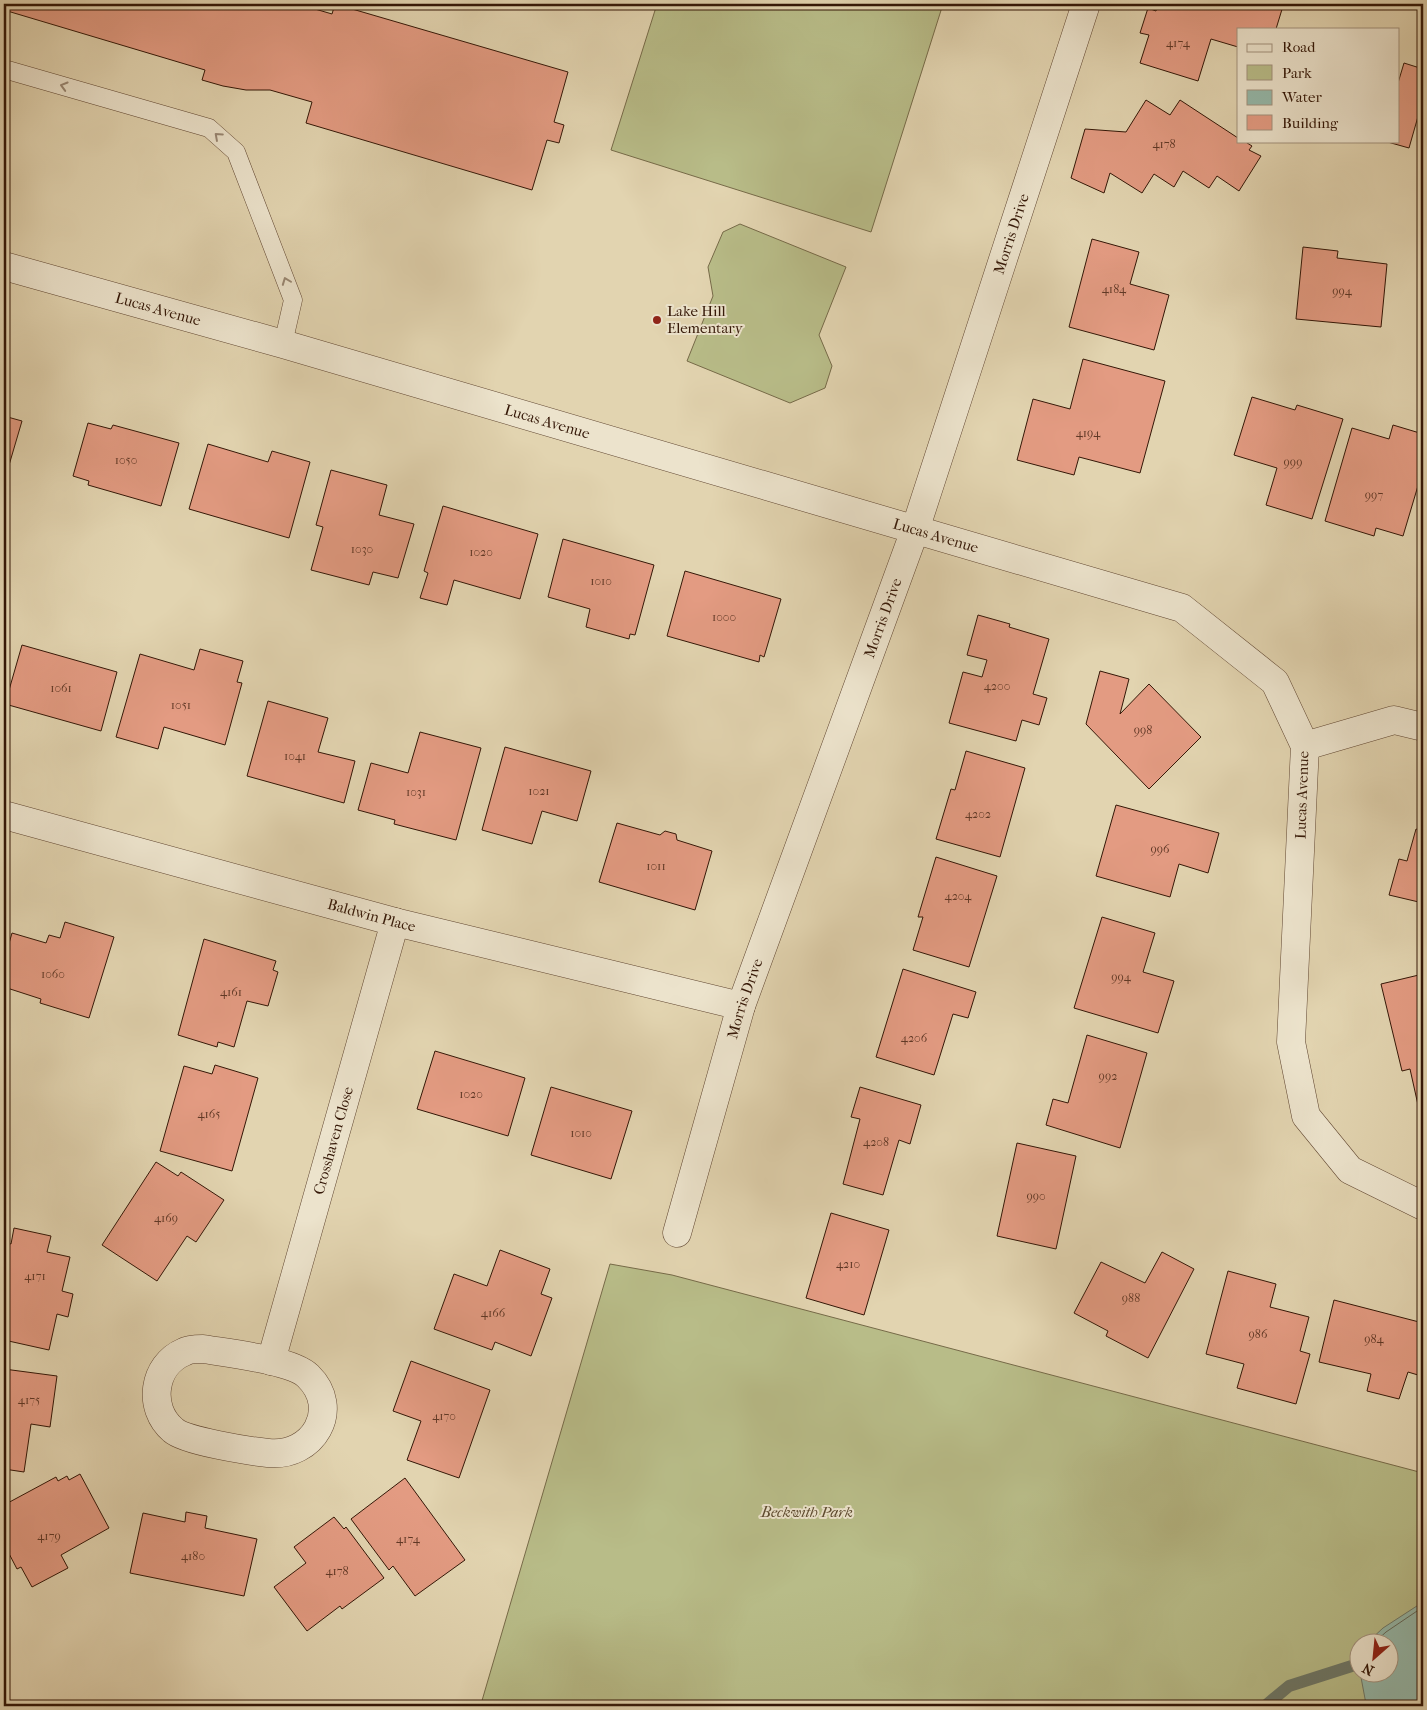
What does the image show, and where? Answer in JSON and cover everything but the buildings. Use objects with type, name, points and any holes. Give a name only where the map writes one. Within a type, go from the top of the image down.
[{"type":"street","name":"Morris Drive","points":[[677,1233],[741,1006],[915,530],[1086,4]]},
{"type":"street","name":"Lucas Avenue","points":[[4,266],[283,344],[1182,608],[1275,682],[1305,746],[1291,1042],[1306,1116],[1350,1170],[1423,1206]]},
{"type":"street","points":[[1305,746],[1394,720],[1423,727]]},
{"type":"street","name":"Baldwin Place","points":[[4,815],[395,922],[741,1006]]},
{"type":"street","name":"Crosshaven Close","points":[[272,1361],[395,922]]},
{"type":"street","points":[[203,1349],[272,1361],[291,1365],[308,1375],[319,1391],[323,1410],[318,1429],[306,1444],[288,1453],[269,1453],[191,1439],[173,1431],[161,1416],[156,1397],[158,1378],[169,1362],[185,1351],[203,1349]]},
{"type":"lane","points":[[4,69],[209,128],[236,152],[293,300],[283,344]]},
{"type":"green space","points":[[657,4],[943,4],[871,232],[611,150]]},
{"type":"green space","points":[[740,224],[846,267],[819,335],[832,366],[825,388],[790,403],[687,361],[713,296],[708,267],[723,232]]},
{"type":"green space","name":"Beckwith Park","points":[[610,1264],[672,1275],[1423,1473],[1423,1706],[493,1706],[481,1704]]},
{"type":"water","points":[[1423,1602],[1423,1706],[1372,1706],[1366,1704],[1362,1682],[1400,1682],[1400,1632],[1379,1632]]},
{"type":"waterway","points":[[1265,1706],[1289,1686],[1350,1667]]},
{"type":"place","name":"Lake Hill Elementary","points":[[657,320]]}]
